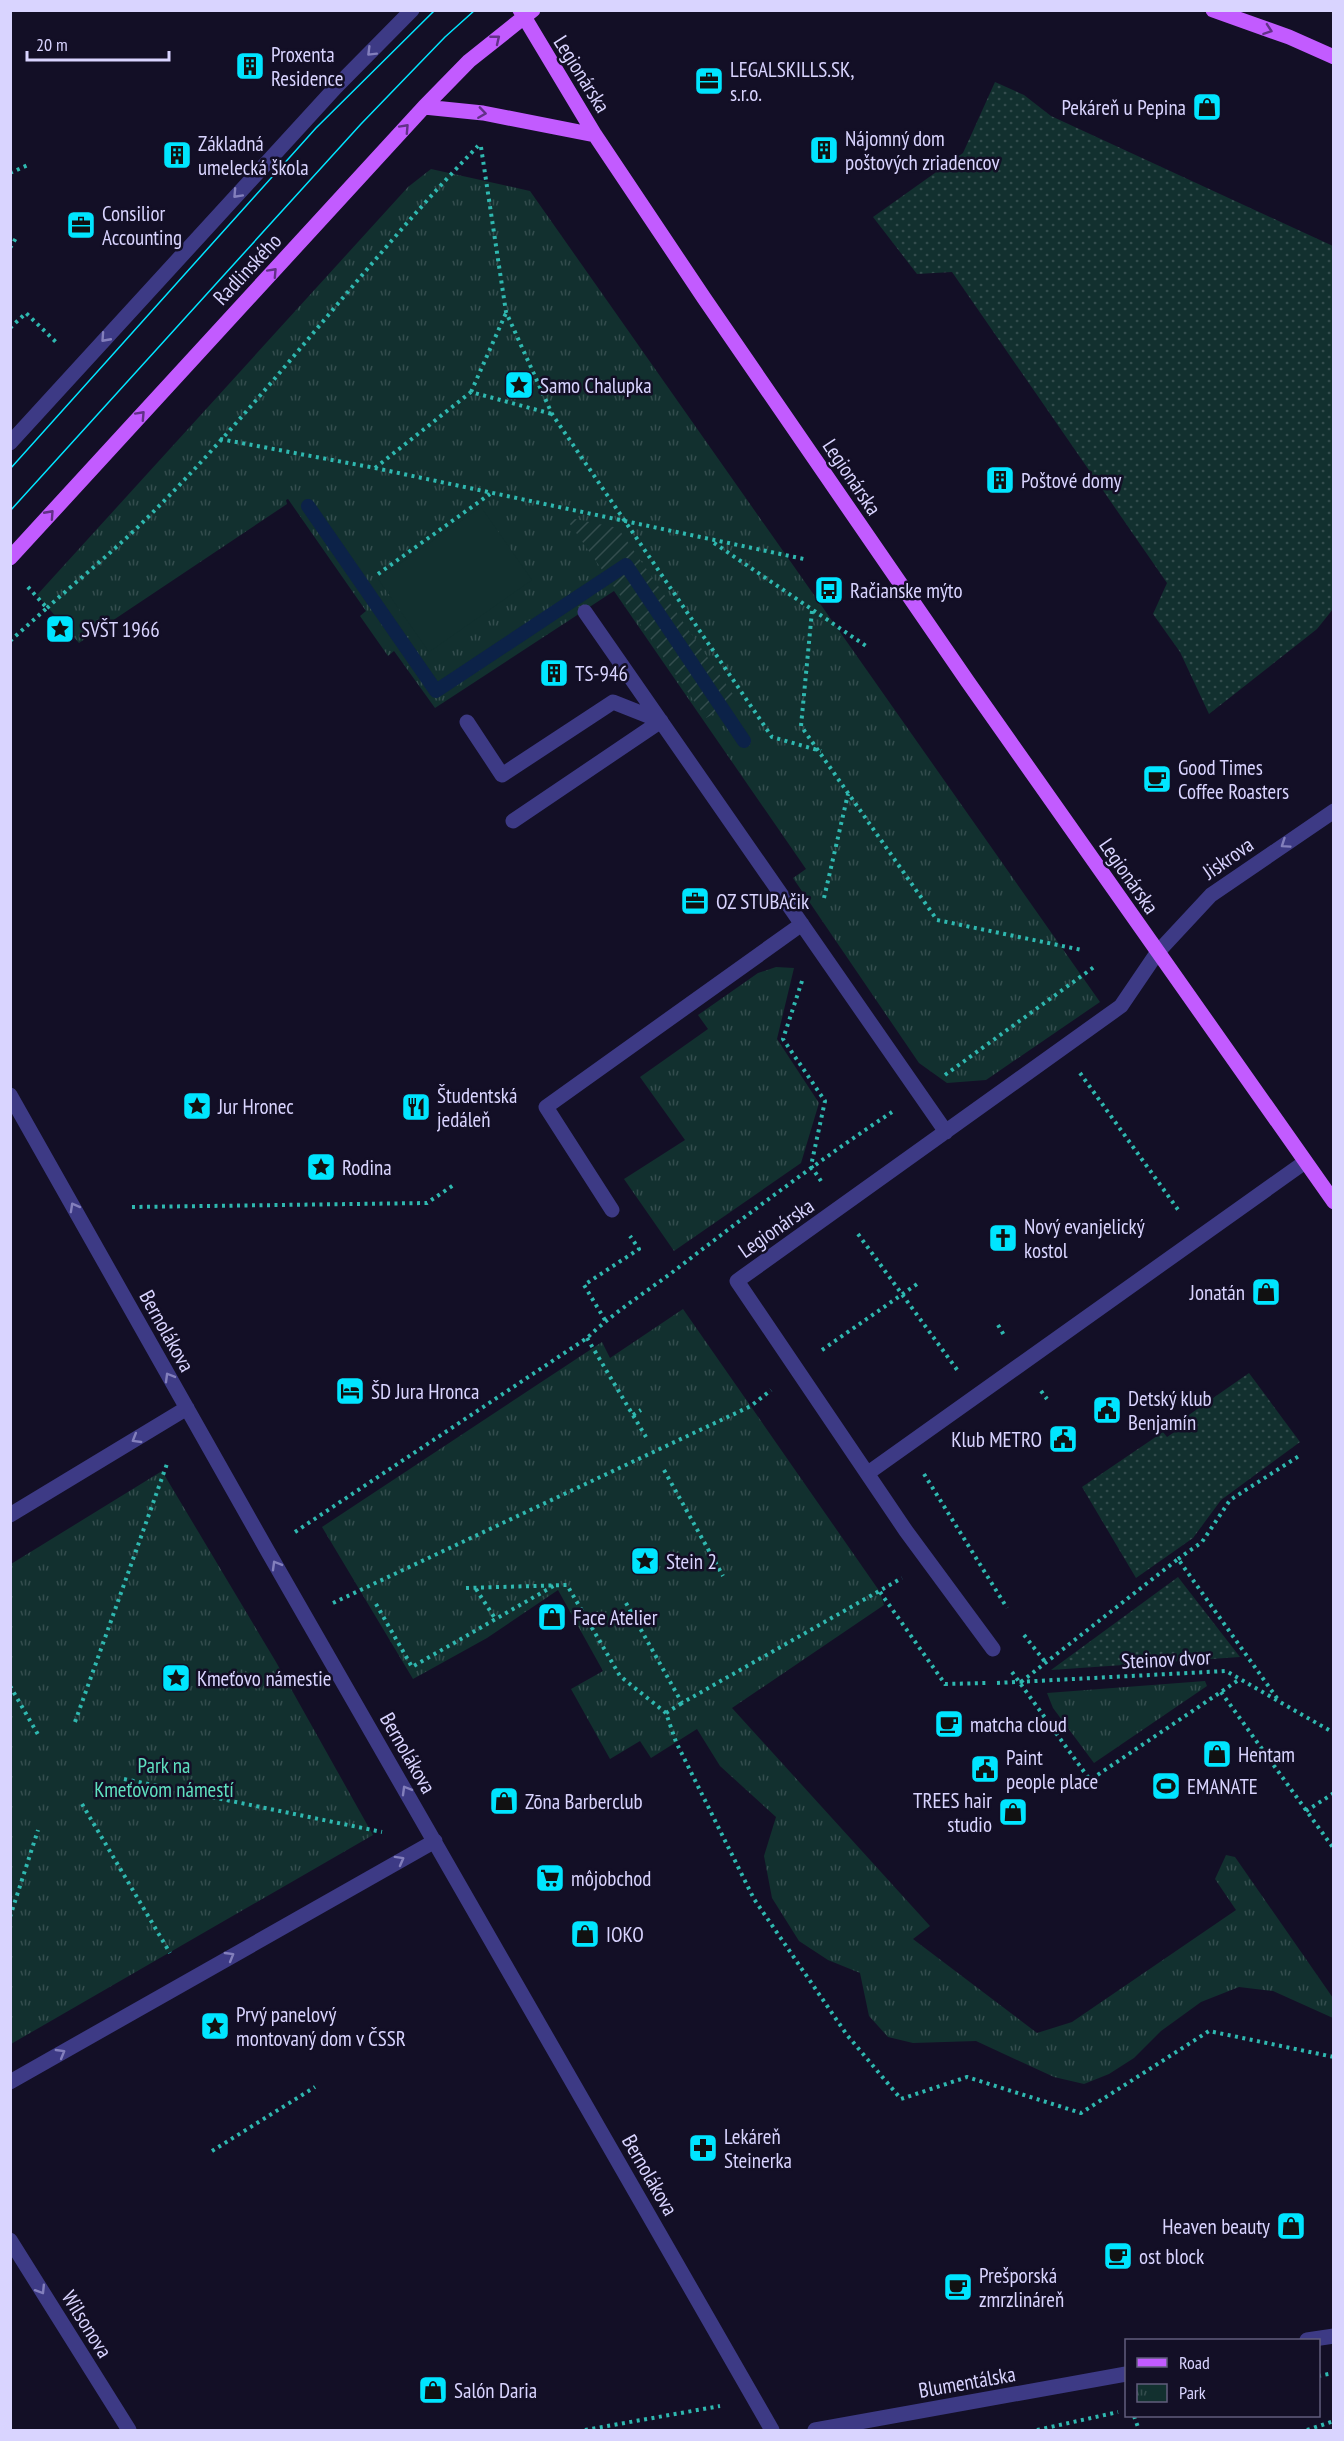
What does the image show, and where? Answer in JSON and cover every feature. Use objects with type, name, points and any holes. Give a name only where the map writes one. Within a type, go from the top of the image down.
[{"type":"main road","points":[[1213,10],[1289,37],[1334,57]]},
{"type":"main road","name":"Radlinského","points":[[10,558],[424,107],[469,61],[525,13]]},
{"type":"main road","name":"Legionárska","points":[[525,13],[595,135],[898,581],[1334,1202]]},
{"type":"main road","points":[[424,107],[483,113],[595,135]]},
{"type":"street","points":[[10,442],[336,87],[412,10]]},
{"type":"street","points":[[585,612],[946,1132]]},
{"type":"street","points":[[467,722],[502,775],[613,702],[662,721]]},
{"type":"street","points":[[513,821],[662,721]]},
{"type":"street","name":"Jiskrova","points":[[1157,953],[1210,895],[1334,811]]},
{"type":"street","points":[[612,1210],[546,1107],[802,924]]},
{"type":"street","name":"Legionárska","points":[[993,1649],[928,1561],[798,1367],[737,1281],[1121,1006],[1157,953]]},
{"type":"street","name":"Bernolákova","points":[[10,1095],[186,1408],[772,2430]]},
{"type":"street","points":[[868,1473],[1305,1162]]},
{"type":"street","points":[[10,1515],[186,1408]]},
{"type":"street","points":[[10,2082],[435,1841]]},
{"type":"street","name":"Wilsonova","points":[[10,2240],[129,2430]]},
{"type":"street","points":[[1314,2339],[1334,2336]]},
{"type":"street","name":"Blumentálska","points":[[815,2430],[1125,2374]]},
{"type":"path","points":[[10,641],[145,521],[220,439],[433,192],[481,143],[506,312],[552,414],[772,737],[821,752]]},
{"type":"path","points":[[10,173],[28,165]]},
{"type":"path","points":[[10,248],[16,238]]},
{"type":"path","points":[[375,468],[471,392],[506,312]]},
{"type":"path","points":[[10,328],[26,313],[61,346]]},
{"type":"path","points":[[471,392],[552,414]]},
{"type":"path","points":[[220,439],[375,468],[804,559]]},
{"type":"path","points":[[378,574],[490,494]]},
{"type":"path","points":[[711,541],[868,648]]},
{"type":"path","points":[[27,586],[47,608]]},
{"type":"path","points":[[812,611],[801,726],[937,920],[1082,950]]},
{"type":"path","points":[[811,1166],[825,1101],[783,1039],[814,944],[848,794]]},
{"type":"path","points":[[298,1530],[587,1338],[605,1320],[657,1284],[811,1166],[919,1094],[1094,968]]},
{"type":"path","points":[[1062,1048],[1198,1238]]},
{"type":"path","points":[[132,1207],[427,1203],[455,1184]]},
{"type":"path","points":[[840,1209],[977,1395]]},
{"type":"path","points":[[605,1320],[584,1286],[639,1249],[612,1210]]},
{"type":"path","points":[[327,1606],[751,1406],[798,1367],[920,1282]]},
{"type":"path","points":[[587,1338],[646,1437]]},
{"type":"path","points":[[633,1415],[640,1410]]},
{"type":"path","points":[[906,1446],[1010,1612]]},
{"type":"path","points":[[1240,1679],[1090,1780],[1021,1683],[1202,1542],[1230,1500],[1299,1456]]},
{"type":"path","points":[[75,1722],[168,1461]]},
{"type":"path","points":[[664,1470],[723,1576]]},
{"type":"path","points":[[1178,1559],[1280,1702]]},
{"type":"path","points":[[666,1713],[769,1652],[880,1592],[928,1561]]},
{"type":"path","points":[[376,1605],[412,1667],[556,1585]]},
{"type":"path","points":[[466,1588],[567,1585],[620,1676],[666,1713],[676,1742],[754,1899],[847,2035],[901,2099],[967,2077],[1082,2113],[1209,2031],[1334,2057]]},
{"type":"path","points":[[476,1588],[496,1620]]},
{"type":"path","name":"Steinov dvor","points":[[880,1592],[945,1684],[1021,1683],[1226,1671],[1334,1733]]},
{"type":"path","points":[[626,1603],[681,1703]]},
{"type":"path","points":[[1022,1631],[1046,1663]]},
{"type":"path","points":[[10,1686],[40,1738]]},
{"type":"path","points":[[1221,1692],[1334,1849]]},
{"type":"path","points":[[124,1779],[384,1833]]},
{"type":"path","points":[[1306,1811],[1334,1793]]},
{"type":"path","points":[[82,1804],[186,1981]]},
{"type":"path","points":[[10,1917],[38,1830]]},
{"type":"path","points":[[212,2151],[315,2087]]},
{"type":"path","points":[[585,2430],[756,2399]]},
{"type":"path","points":[[1037,2430],[1125,2410]]},
{"type":"path","points":[[1307,2430],[1334,2421]]},
{"type":"green space","points":[[995,82],[1024,95],[1051,116],[1333,246],[1333,609],[1317,629],[1209,714],[1180,652],[1153,614],[1167,583],[952,272],[917,274],[873,217],[963,153]]},
{"type":"green space","points":[[431,169],[530,191],[1100,1002],[986,1080],[947,1083],[919,1063],[793,878],[806,869],[614,591],[435,708],[394,651],[388,656],[360,616],[366,611],[288,499],[287,504],[79,643],[37,595],[408,187]]},
{"type":"green space","points":[[481,507],[532,580],[429,652],[378,579]]},
{"type":"green space","points":[[565,517],[618,528],[737,700],[706,718]]},
{"type":"green space","points":[[776,967],[794,968],[777,1039],[819,1103],[801,1163],[674,1251],[624,1179],[685,1140],[640,1077],[708,1029],[698,1015],[758,973]]},
{"type":"green space","points":[[683,1309],[880,1592],[884,1605],[732,1708],[930,1926],[913,1939],[1037,2033],[1072,2022],[1236,1910],[1215,1879],[1226,1855],[1235,1857],[1333,1998],[1333,2018],[1273,1991],[1239,1987],[1201,2002],[1161,2031],[1134,2058],[1109,2074],[1084,2084],[1054,2077],[976,2041],[913,2043],[888,2037],[869,2016],[860,1973],[828,1960],[799,1941],[772,1898],[764,1856],[776,1817],[720,1766],[697,1729],[651,1758],[640,1741],[610,1759],[571,1689],[603,1671],[558,1590],[487,1638],[413,1679],[322,1527],[602,1342],[610,1358]]},
{"type":"green space","points":[[1249,1373],[1300,1442],[1221,1500],[1193,1538],[1136,1578],[1082,1487],[1163,1432],[1167,1437],[1176,1431],[1173,1426]]},
{"type":"green space","name":"Park na Kmeťovom námestí","points":[[162,1471],[276,1662],[373,1835],[11,2044],[11,1564]]},
{"type":"green space","points":[[1178,1577],[1240,1657],[1051,1670]]},
{"type":"green space","points":[[1205,1681],[1207,1686],[1094,1763],[1053,1708],[1047,1693]]},
{"type":"waterway","points":[[308,506],[436,691],[626,565],[744,741]]},
{"type":"tram line","points":[[10,469],[316,128],[435,10]]},
{"type":"tram line","points":[[10,511],[361,124],[445,37],[475,10]]},
{"type":"place","name":"Proxenta Residence","points":[[250,66]]},
{"type":"place","name":"LEGALSKILLS.SK, s.r.o.","points":[[709,81]]},
{"type":"place","name":"Pekáreň u Pepina","points":[[1207,107]]},
{"type":"place","name":"Nájomný dom poštových zriadencov","points":[[824,150]]},
{"type":"place","name":"Základná umelecká škola","points":[[177,155]]},
{"type":"place","name":"Consilior Accounting","points":[[81,225]]},
{"type":"place","name":"Samo Chalupka","points":[[519,385]]},
{"type":"place","name":"Poštové domy","points":[[1000,480]]},
{"type":"place","name":"Račianske mýto","points":[[829,590]]},
{"type":"place","name":"SVŠT 1966","points":[[60,629]]},
{"type":"place","name":"TS-946","points":[[554,673]]},
{"type":"place","name":"Good Times Coffee Roasters","points":[[1157,779]]},
{"type":"place","name":"OZ STUBAčik","points":[[695,901]]},
{"type":"place","name":"Jur Hronec","points":[[197,1106]]},
{"type":"place","name":"Študentská jedáleň","points":[[416,1107]]},
{"type":"place","name":"Rodina","points":[[321,1167]]},
{"type":"place","name":"Nový evanjelický kostol","points":[[1003,1238]]},
{"type":"place","name":"Jonatán","points":[[1266,1292]]},
{"type":"place","name":"ŠD Jura Hronca","points":[[350,1391]]},
{"type":"place","name":"Detský klub Benjamín","points":[[1107,1410]]},
{"type":"place","name":"Klub METRO","points":[[1063,1439]]},
{"type":"place","name":"Stein 2","points":[[645,1561]]},
{"type":"place","name":"Face Atelier","points":[[552,1617]]},
{"type":"place","name":"Kmeťovo námestie","points":[[176,1678]]},
{"type":"place","name":"matcha cloud","points":[[949,1724]]},
{"type":"place","name":"Hentam","points":[[1217,1754]]},
{"type":"place","name":"Paint people place","points":[[985,1769]]},
{"type":"place","name":"EMANATE","points":[[1166,1786]]},
{"type":"place","name":"Zōna Barberclub","points":[[504,1801]]},
{"type":"place","name":"TREES hair studio","points":[[1013,1812]]},
{"type":"place","name":"môjobchod","points":[[550,1878]]},
{"type":"place","name":"IOKO","points":[[585,1934]]},
{"type":"place","name":"Prvý panelový montovaný dom v ČSSR","points":[[215,2026]]},
{"type":"place","name":"Lekáreň Steinerka","points":[[703,2148]]},
{"type":"place","name":"Heaven beauty","points":[[1291,2226]]},
{"type":"place","name":"ost block","points":[[1118,2256]]},
{"type":"place","name":"Prešporská zmrzlináreň","points":[[958,2287]]},
{"type":"place","name":"Salón Daria","points":[[433,2390]]}]
